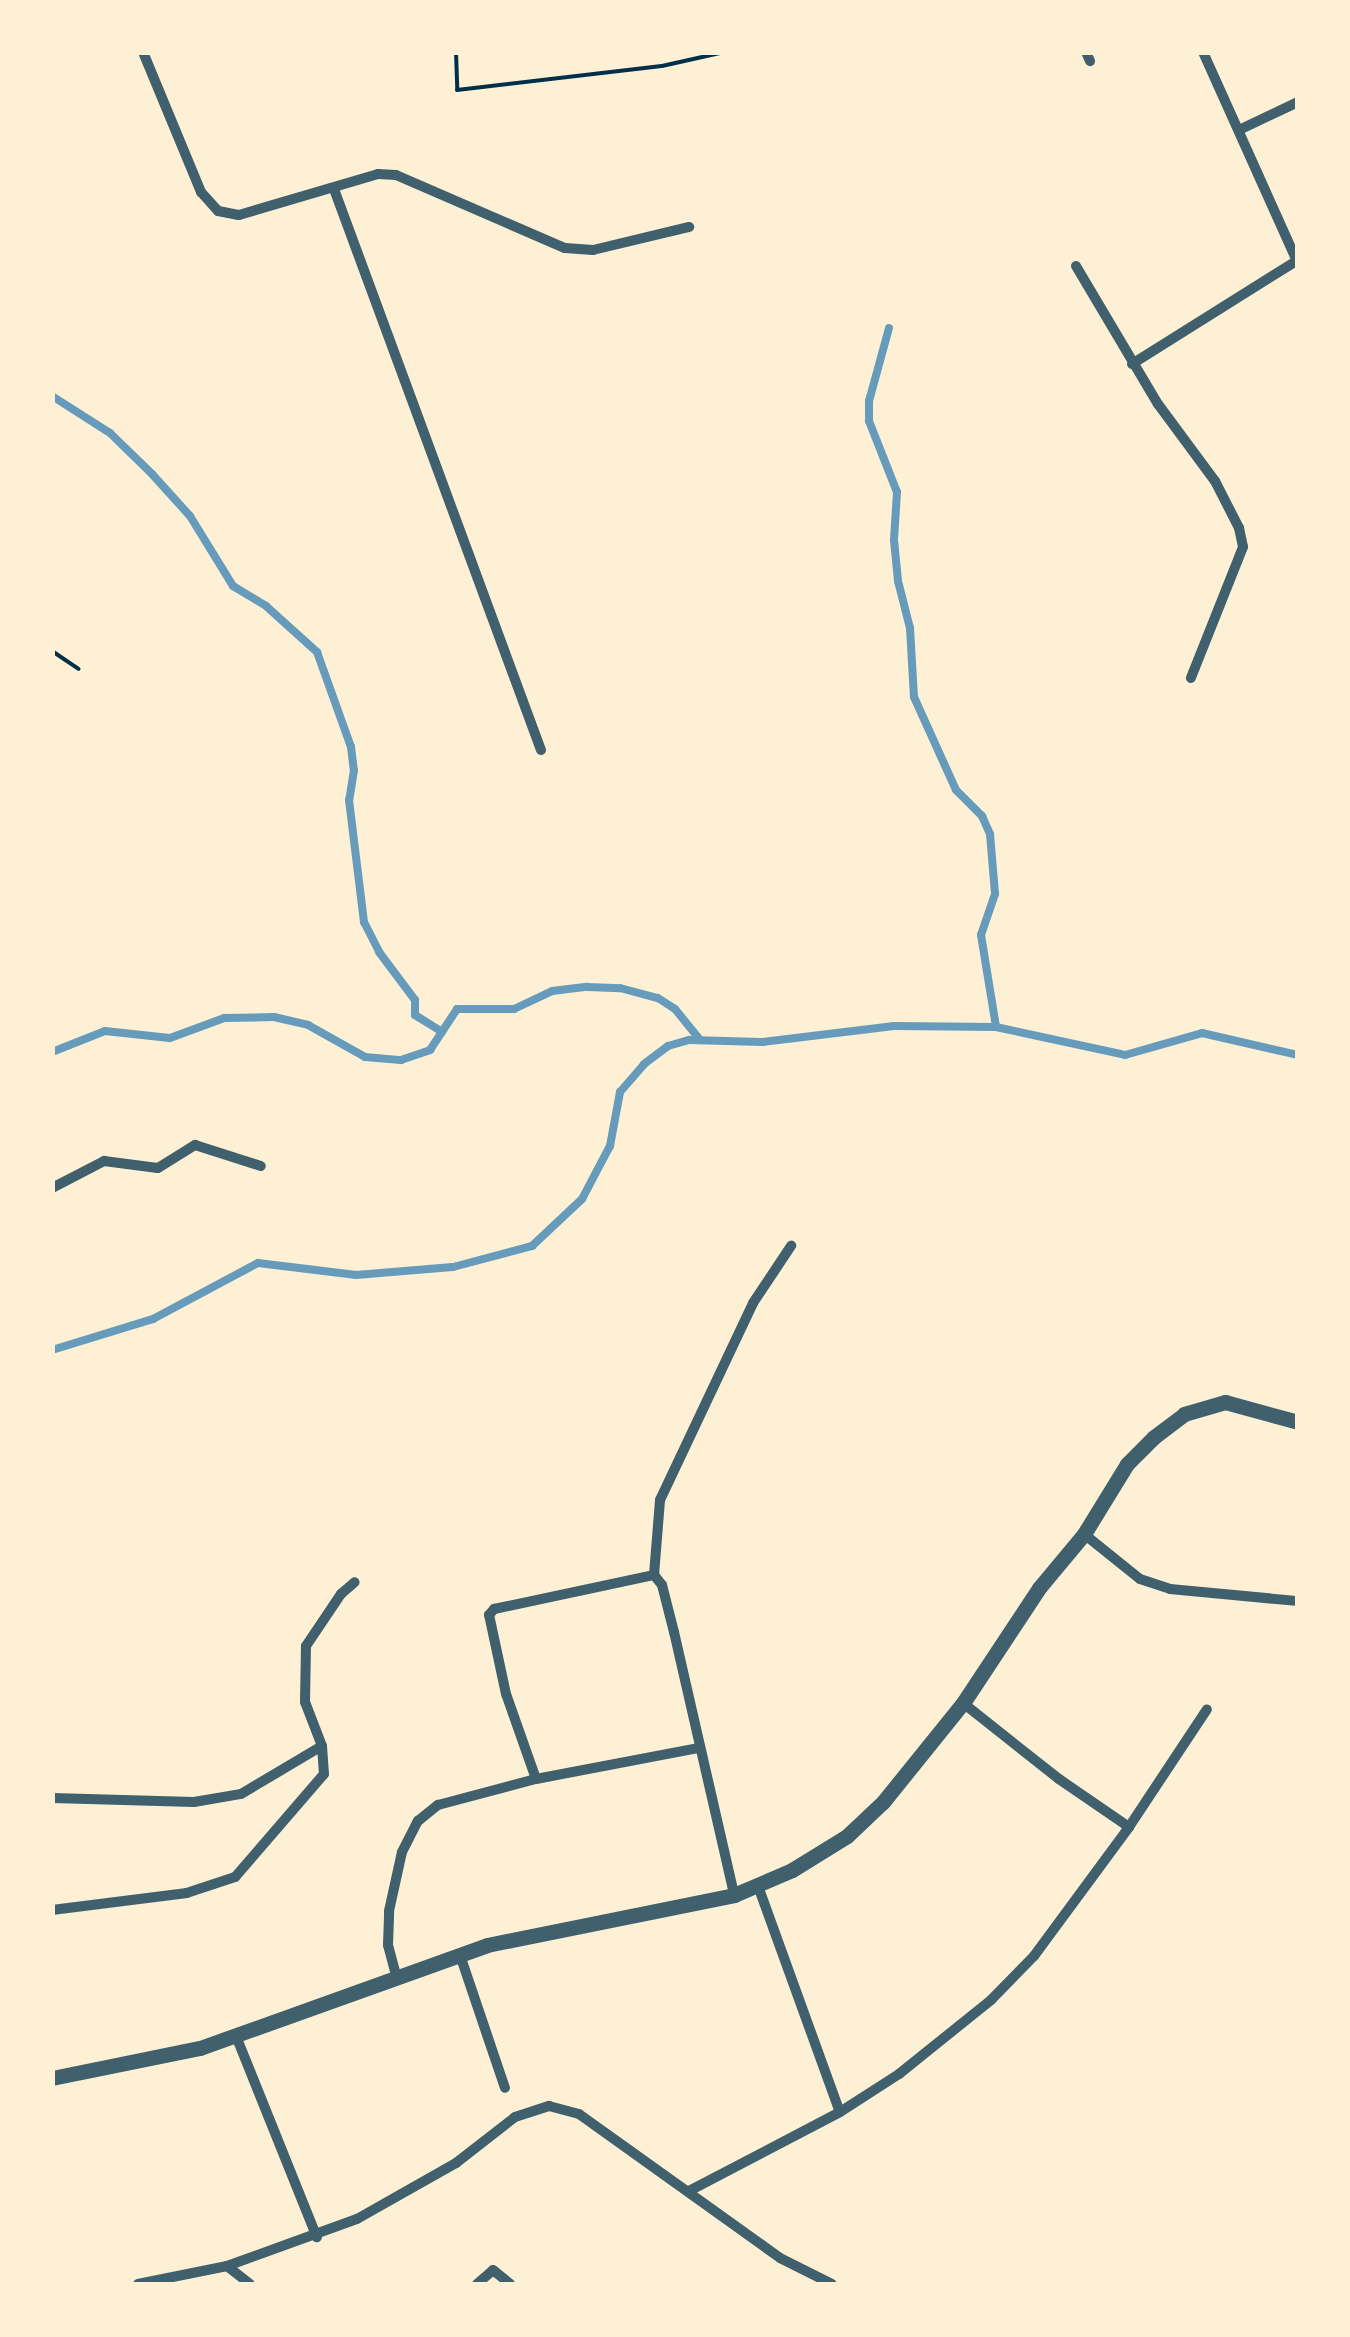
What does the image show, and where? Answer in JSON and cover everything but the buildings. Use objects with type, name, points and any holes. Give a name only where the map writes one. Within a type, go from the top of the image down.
[{"type":"street","points":[[143,52],[201,192],[218,210],[239,215],[378,174],[396,175],[564,248],[593,250],[689,228]]},
{"type":"street","points":[[1132,364],[1297,262],[1203,52]]},
{"type":"street","points":[[1239,130],[1298,102]]},
{"type":"street","points":[[334,188],[541,750]]},
{"type":"street","points":[[1076,266],[1132,364],[1214,481],[1239,528],[1243,547],[1191,678]]},
{"type":"street","points":[[52,1188],[104,1162],[158,1168],[196,1144],[262,1166]]},
{"type":"street","points":[[734,1895],[662,1584],[654,1575],[660,1500],[753,1303],[791,1246]]},
{"type":"street","points":[[52,2078],[200,2048],[486,1946],[734,1895],[758,1886],[847,1836],[882,1802],[963,1703],[1039,1588],[1084,1534],[1127,1464],[1184,1414],[1225,1402],[1298,1422]]},
{"type":"street","points":[[1084,1534],[1140,1579],[1170,1588],[1298,1601]]},
{"type":"street","points":[[536,1779],[506,1694],[490,1615],[494,1609],[654,1575]]},
{"type":"street","points":[[52,1910],[187,1893],[236,1877],[324,1774],[322,1746],[305,1702],[306,1646],[341,1594],[355,1582]]},
{"type":"street","points":[[963,1703],[1059,1779],[1129,1827]]},
{"type":"street","points":[[689,2191],[840,2112],[949,2035],[1034,1956],[1129,1827],[1206,1709]]},
{"type":"street","points":[[52,1798],[194,1802],[241,1794],[322,1746]]},
{"type":"street","points":[[396,1975],[388,1945],[389,1911],[402,1852],[418,1821],[438,1805],[536,1779],[700,1748]]},
{"type":"street","points":[[758,1886],[840,2112]]},
{"type":"street","points":[[461,1958],[505,2088]]},
{"type":"street","points":[[236,2036],[317,2236]]},
{"type":"street","points":[[138,2284],[227,2266],[317,2236],[411,2192],[515,2117],[536,2108],[564,2107],[780,2258],[832,2284]]},
{"type":"street","points":[[227,2266],[250,2284]]},
{"type":"street","points":[[477,2284],[493,2270],[510,2284]]},
{"type":"path","points":[[456,52],[457,90],[662,66],[724,52]]},
{"type":"path","points":[[52,651],[79,669]]},
{"type":"waterway","points":[[889,328],[869,401],[869,421],[897,492],[894,540],[898,581],[910,628],[914,697],[956,790],[982,816],[990,834],[995,894],[981,935],[996,1027]]},
{"type":"waterway","points":[[52,396],[110,433],[190,516],[233,586],[266,606],[317,652],[351,747],[354,770],[349,800],[364,922],[379,952],[415,1000],[415,1015],[442,1032]]},
{"type":"waterway","points":[[52,1052],[105,1031],[170,1038],[224,1018],[274,1017],[308,1025],[365,1057],[401,1060],[430,1050],[457,1009],[514,1009],[552,991],[587,987],[620,988],[658,998],[675,1009],[700,1040]]},
{"type":"waterway","points":[[52,1350],[153,1319],[258,1263],[356,1275],[453,1267],[532,1246],[582,1199],[610,1146],[620,1092],[644,1064],[668,1046],[689,1040],[762,1042],[894,1026],[996,1027],[1125,1055],[1202,1033],[1298,1055]]}]
